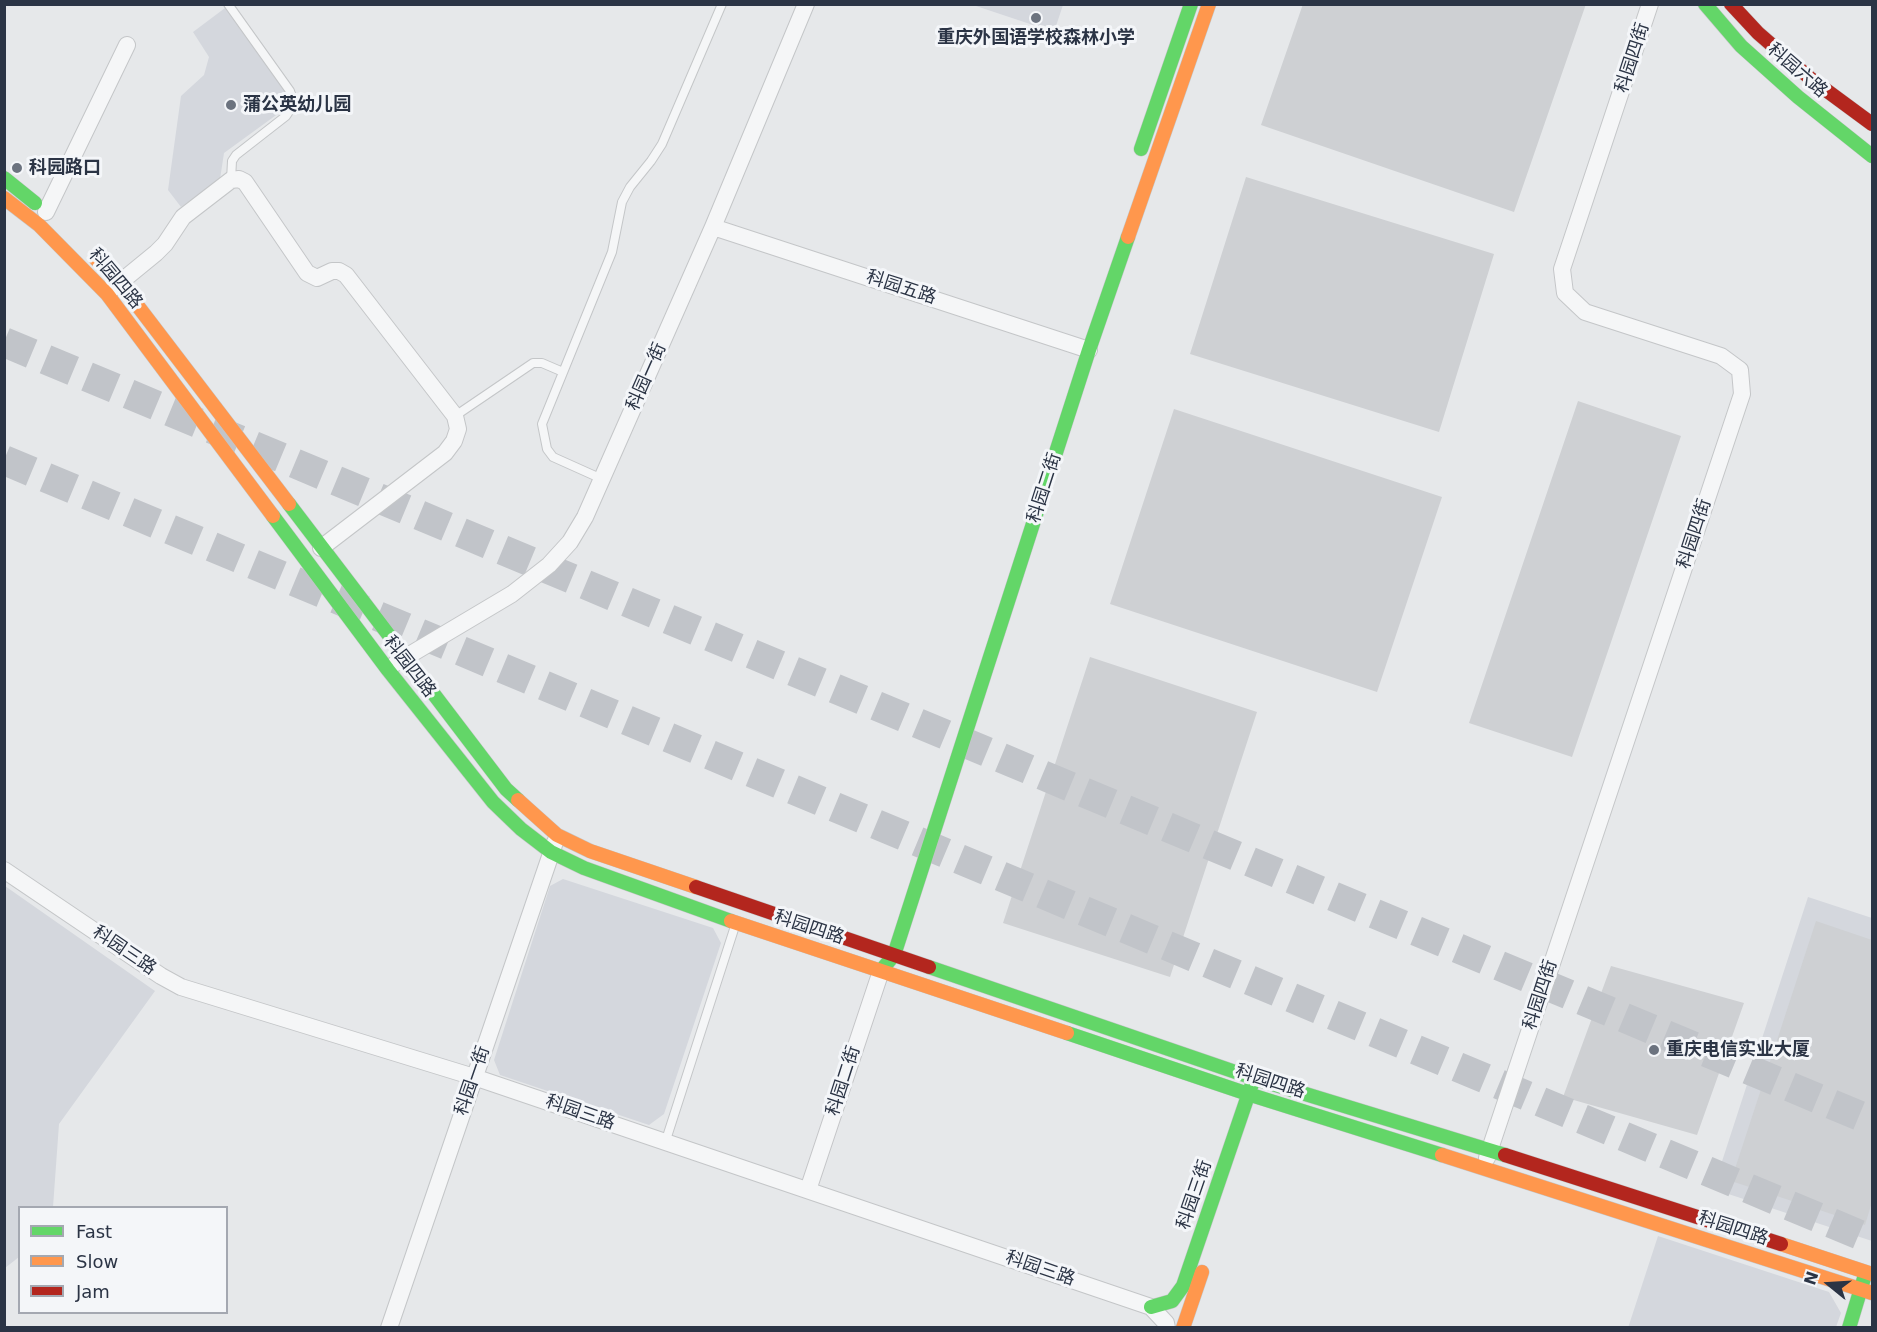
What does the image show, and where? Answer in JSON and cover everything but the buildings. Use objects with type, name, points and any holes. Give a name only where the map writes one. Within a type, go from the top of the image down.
[{"type":"main road","points":[[1137,163],[1191,4]]},
{"type":"main road","name":"科园二街","points":[[881,971],[894,955],[1078,346],[1209,4]]},
{"type":"main road","name":"科园六路","points":[[1705,4],[1742,46],[1798,97],[1872,156]]},
{"type":"main road","name":"科园六路","points":[[1731,4],[1758,33],[1811,79],[1872,124]]},
{"type":"main road","points":[[4,178],[50,215]]},
{"type":"main road","name":"科园四路","points":[[4,198],[113,288],[321,548],[506,789],[557,835],[590,851],[882,945],[894,955],[1253,1078],[1490,1150],[1870,1273]]},
{"type":"main road","name":"科园四路","points":[[84,247],[388,669],[493,802],[521,829],[551,852],[584,868],[737,923],[1248,1094],[1261,1104],[1484,1168],[1867,1291]]},
{"type":"main road","name":"科园二街","points":[[881,971],[882,945]]},
{"type":"main road","name":"科园三街","points":[[1151,1307],[1172,1301],[1183,1286],[1253,1078]]},
{"type":"main road","points":[[1261,1104],[1268,1083]]},
{"type":"main road","points":[[1183,1328],[1206,1262]]},
{"type":"main road","points":[[1849,1328],[1867,1291],[1870,1273]]},
{"type":"street","name":"科园一街","points":[[388,669],[404,657],[512,594],[549,565],[570,542],[585,517],[713,227],[806,4]]},
{"type":"street","name":"科园四街","points":[[1484,1168],[1742,394],[1740,370],[1721,356],[1585,312],[1565,293],[1562,269],[1650,4]]},
{"type":"street","points":[[50,215],[127,45]]},
{"type":"street","points":[[113,288],[156,254],[183,217],[231,180],[239,179],[245,182],[307,273],[317,278],[332,271],[339,271],[346,275],[455,416],[458,429],[454,441],[445,453],[321,548]]},
{"type":"street","name":"科园五路","points":[[713,227],[1078,346]]},
{"type":"street","name":"科园一街","points":[[389,1328],[557,835]]},
{"type":"street","name":"科园三路","points":[[4,870],[161,976],[181,987],[474,1077],[1151,1307]]},
{"type":"street","name":"科园二街","points":[[808,1190],[881,971]]},
{"type":"street","points":[[1151,1307],[1166,1323],[1167,1328]]},
{"type":"lane","points":[[228,4],[292,97],[286,116],[236,155],[232,161],[231,180]]},
{"type":"lane","points":[[602,479],[553,456],[547,449],[542,424],[612,252],[622,202],[662,144],[722,4]]},
{"type":"lane","points":[[455,416],[533,363],[542,363],[563,372]]},
{"type":"lane","points":[[665,1143],[737,923]]},
{"type":"shaded area","name":"重庆外国语学校森林小学","points":[[973,5],[1063,5],[1054,32]]},
{"type":"shaded area","name":"蒲公英幼儿园","points":[[225,8],[286,93],[279,113],[224,153],[220,179],[181,207],[168,190],[181,96],[204,75],[209,57],[193,32]]},
{"type":"shaded area","points":[[563,879],[713,928],[721,943],[664,1114],[649,1125],[500,1075],[494,1060],[550,886]]},
{"type":"shaded area","points":[[5,886],[155,991],[59,1124],[53,1206],[18,1206],[18,1258],[5,1268]]},
{"type":"shaded area","points":[[1808,897],[1872,918],[1872,1241],[1713,1189]]},
{"type":"shaded area","points":[[1658,1236],[1829,1292],[1841,1313],[1836,1327],[1628,1328]]},
{"type":"tunnel","points":[[4,342],[1872,1121]]},
{"type":"tunnel","points":[[4,460],[1872,1240]]},
{"type":"traffic: fast","points":[[1141,149],[1191,4]]},
{"type":"traffic: fast","points":[[1705,4],[1741,46],[1798,97],[1872,156]]},
{"type":"traffic: fast","points":[[4,178],[35,203]]},
{"type":"traffic: fast","points":[[884,967],[894,955],[1089,350],[1128,237]]},
{"type":"traffic: fast","points":[[289,504],[506,789],[518,800]]},
{"type":"traffic: fast","points":[[273,516],[388,670],[493,802],[521,829],[551,852],[584,868],[731,921]]},
{"type":"traffic: fast","points":[[929,967],[1253,1078],[1505,1155]]},
{"type":"traffic: fast","points":[[1067,1033],[1248,1094],[1442,1155]]},
{"type":"traffic: fast","points":[[1151,1307],[1172,1301],[1183,1286],[1253,1081]]},
{"type":"traffic: fast","points":[[1849,1328],[1865,1275]]},
{"type":"traffic: slow","points":[[1128,237],[1209,4]]},
{"type":"traffic: slow","points":[[4,198],[39,225],[107,294],[273,516]]},
{"type":"traffic: slow","points":[[96,259],[121,284],[289,504]]},
{"type":"traffic: slow","points":[[518,800],[557,835],[590,851],[696,887]]},
{"type":"traffic: slow","points":[[731,921],[1067,1033]]},
{"type":"traffic: slow","points":[[1442,1155],[1872,1293]]},
{"type":"traffic: slow","points":[[1781,1244],[1872,1274]]},
{"type":"traffic: slow","points":[[1183,1328],[1202,1272]]},
{"type":"traffic: jam","points":[[1731,4],[1758,33],[1811,79],[1872,124]]},
{"type":"traffic: jam","points":[[696,887],[929,967]]},
{"type":"traffic: jam","points":[[1505,1155],[1781,1244]]},
{"type":"place","name":"重庆外国语学校森林小学","points":[[1036,18]]},
{"type":"place","name":"蒲公英幼儿园","points":[[231,105]]},
{"type":"place","name":"科园路口","points":[[17,168]]},
{"type":"place","name":"重庆电信实业大厦","points":[[1654,1050]]}]
